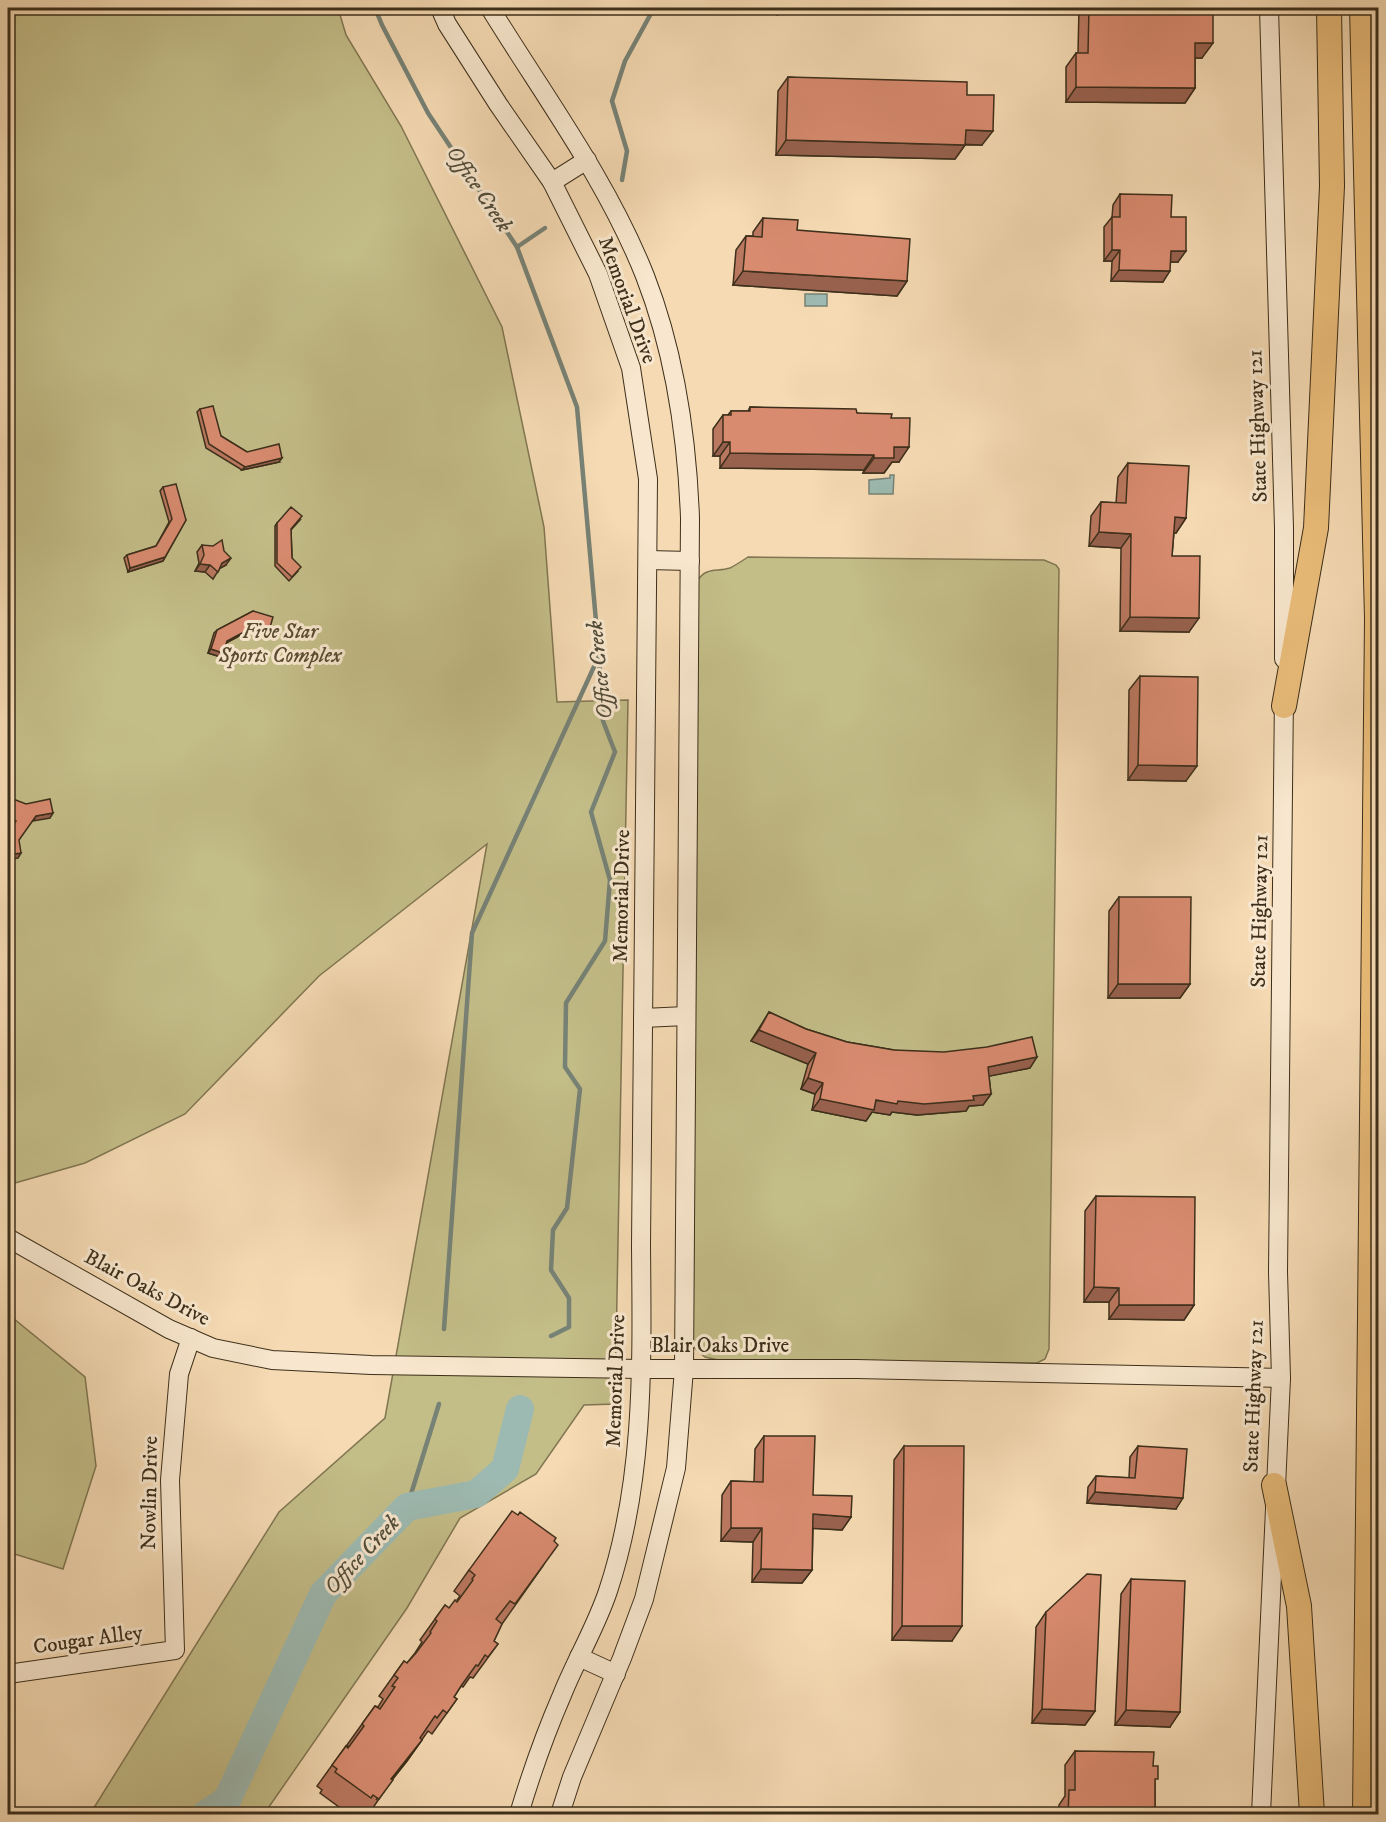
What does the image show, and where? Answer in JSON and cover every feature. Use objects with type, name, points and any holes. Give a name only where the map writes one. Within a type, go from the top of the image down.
[{"type":"highway","points":[[1284,706],[1316,528],[1332,186],[1329,8]]},
{"type":"highway","points":[[1362,8],[1377,619],[1365,1815]]},
{"type":"highway","points":[[1275,1485],[1299,1606],[1312,1815]]},
{"type":"street","name":"Memorial Drive","points":[[440,8],[447,24],[552,183],[598,274],[631,368],[648,479],[642,1369],[636,1453],[631,1502],[608,1592],[546,1736],[519,1815]]},
{"type":"street","name":"Memorial Drive","points":[[490,8],[587,160],[610,201],[645,277],[670,359],[681,408],[688,460],[690,561],[684,1369],[676,1468],[644,1599],[616,1674],[582,1752],[560,1815]]},
{"type":"street","name":"State Highway 121","points":[[1261,1815],[1281,1378],[1278,1272],[1284,706],[1284,528],[1269,8]]},
{"type":"street","points":[[552,183],[587,160]]},
{"type":"street","points":[[648,560],[690,561]]},
{"type":"street","points":[[643,1018],[686,1016]]},
{"type":"street","name":"Blair Oaks Drive","points":[[8,1238],[159,1323],[191,1338],[213,1348],[272,1360],[304,1363],[642,1369],[1063,1372],[1281,1378]]},
{"type":"street","name":"Nowlin Drive","points":[[175,1650],[170,1480],[179,1374],[191,1338]]},
{"type":"street","name":"Cougar Alley","points":[[8,1674],[175,1650]]},
{"type":"street","points":[[579,1657],[616,1674]]},
{"type":"green space","name":"Five Star Sports Complex","points":[[8,8],[338,8],[346,35],[401,126],[502,327],[544,527],[557,702],[628,700],[615,1404],[584,1405],[536,1474],[460,1518],[407,1608],[264,1814],[90,1814],[279,1512],[385,1418],[487,844],[319,976],[185,1114],[85,1163],[8,1185]]},
{"type":"green space","points":[[748,557],[1044,560],[1056,565],[1059,569],[1049,1349],[1045,1359],[1037,1363],[718,1360],[705,1357],[690,1344],[698,580],[705,573],[730,568]]},
{"type":"green space","points":[[8,1314],[85,1377],[96,1466],[63,1569],[8,1552]]},
{"type":"water","points":[[805,294],[827,294],[827,306],[805,306]]},
{"type":"water","points":[[890,475],[894,475],[893,494],[869,494],[869,480],[890,478]]},
{"type":"building","points":[[1089,8],[1213,8],[1213,43],[1195,43],[1195,88],[1076,87],[1076,53],[1088,53]]},
{"type":"building","points":[[788,77],[967,82],[967,95],[994,95],[993,131],[966,130],[965,145],[786,140]]},
{"type":"building","points":[[1120,194],[1172,195],[1171,217],[1186,217],[1186,251],[1171,251],[1170,271],[1119,270],[1120,250],[1112,250],[1112,217],[1120,217]]},
{"type":"building","points":[[763,218],[798,220],[797,230],[910,239],[907,281],[743,271],[746,236],[762,237]]},
{"type":"building","points":[[213,406],[221,436],[247,452],[279,444],[282,458],[245,467],[209,444],[200,409]]},
{"type":"building","points":[[750,407],[856,409],[857,413],[892,414],[891,418],[910,418],[909,447],[894,447],[894,458],[874,458],[874,455],[730,453],[730,442],[723,442],[723,415],[731,415],[731,411],[750,411]]},
{"type":"building","points":[[1128,463],[1189,466],[1186,518],[1175,517],[1172,556],[1200,556],[1199,618],[1130,617],[1131,534],[1099,532],[1101,502],[1126,503]]},
{"type":"building","points":[[176,484],[186,520],[165,557],[130,568],[127,555],[156,546],[172,519],[163,487]]},
{"type":"building","points":[[291,507],[302,516],[291,529],[292,558],[301,567],[292,577],[277,563],[277,523]]},
{"type":"building","points":[[222,540],[224,551],[231,558],[222,563],[218,572],[210,565],[200,564],[204,555],[202,545],[213,546]]},
{"type":"building","points":[[253,611],[273,617],[269,631],[253,627],[227,641],[223,653],[211,649],[217,630]]},
{"type":"building","points":[[1140,676],[1198,677],[1197,766],[1138,765]]},
{"type":"building","points":[[8,797],[26,804],[50,799],[53,813],[36,816],[19,840],[21,853],[8,855],[8,832],[16,821],[8,818]]},
{"type":"building","points":[[1119,897],[1191,897],[1190,984],[1118,984]]},
{"type":"building","points":[[769,1012],[806,1029],[847,1042],[894,1050],[944,1052],[987,1047],[1032,1037],[1037,1057],[988,1067],[991,1094],[973,1096],[974,1100],[924,1104],[898,1101],[897,1104],[876,1100],[874,1110],[820,1099],[823,1083],[808,1078],[816,1053],[759,1030]]},
{"type":"building","points":[[1096,1196],[1195,1197],[1194,1305],[1119,1305],[1119,1288],[1094,1287]]},
{"type":"building","points":[[764,1436],[815,1436],[813,1495],[852,1496],[851,1517],[813,1514],[812,1570],[761,1569],[762,1528],[731,1528],[731,1481],[763,1482]]},
{"type":"building","points":[[904,1446],[964,1446],[962,1626],[902,1626]]},
{"type":"building","points":[[1138,1446],[1187,1449],[1183,1498],[1095,1492],[1096,1476],[1135,1478]]},
{"type":"building","points":[[512,1511],[518,1515],[520,1512],[556,1538],[554,1541],[558,1545],[515,1604],[510,1601],[496,1619],[502,1624],[494,1641],[498,1644],[488,1657],[485,1655],[478,1666],[476,1665],[454,1697],[457,1699],[447,1713],[443,1710],[437,1718],[435,1716],[420,1738],[422,1740],[391,1779],[393,1780],[379,1799],[373,1795],[371,1798],[335,1772],[337,1769],[332,1765],[346,1746],[348,1748],[375,1706],[380,1709],[395,1687],[392,1686],[398,1678],[394,1675],[404,1661],[407,1663],[416,1653],[431,1633],[437,1621],[435,1619],[445,1605],[449,1608],[455,1600],[457,1602],[473,1580],[475,1575],[469,1570]]},
{"type":"building","points":[[1087,1574],[1101,1575],[1095,1711],[1042,1709],[1046,1612]]},
{"type":"building","points":[[1131,1579],[1185,1581],[1180,1712],[1126,1710]]},
{"type":"building","points":[[1075,1751],[1154,1752],[1153,1766],[1158,1766],[1158,1779],[1155,1779],[1155,1808],[1148,1808],[1148,1815],[1068,1815],[1069,1790],[1075,1790]]},
{"type":"waterway","name":"Office Creek","points":[[375,8],[428,113],[517,247],[577,407],[603,721],[615,752],[591,812],[610,880],[605,941],[566,1003],[565,1067],[580,1089],[567,1208],[553,1230],[551,1270],[569,1298],[569,1327],[551,1336]]},
{"type":"waterway","points":[[622,180],[627,151],[612,101],[625,61],[654,8]]},
{"type":"waterway","points":[[517,247],[545,228]]},
{"type":"waterway","points":[[444,1329],[472,933],[598,658]]},
{"type":"waterway","points":[[407,1507],[439,1404]]},
{"type":"waterway","name":"Office Creek","points":[[206,1814],[227,1800],[323,1594],[407,1507],[476,1494],[505,1469],[520,1409]]}]
